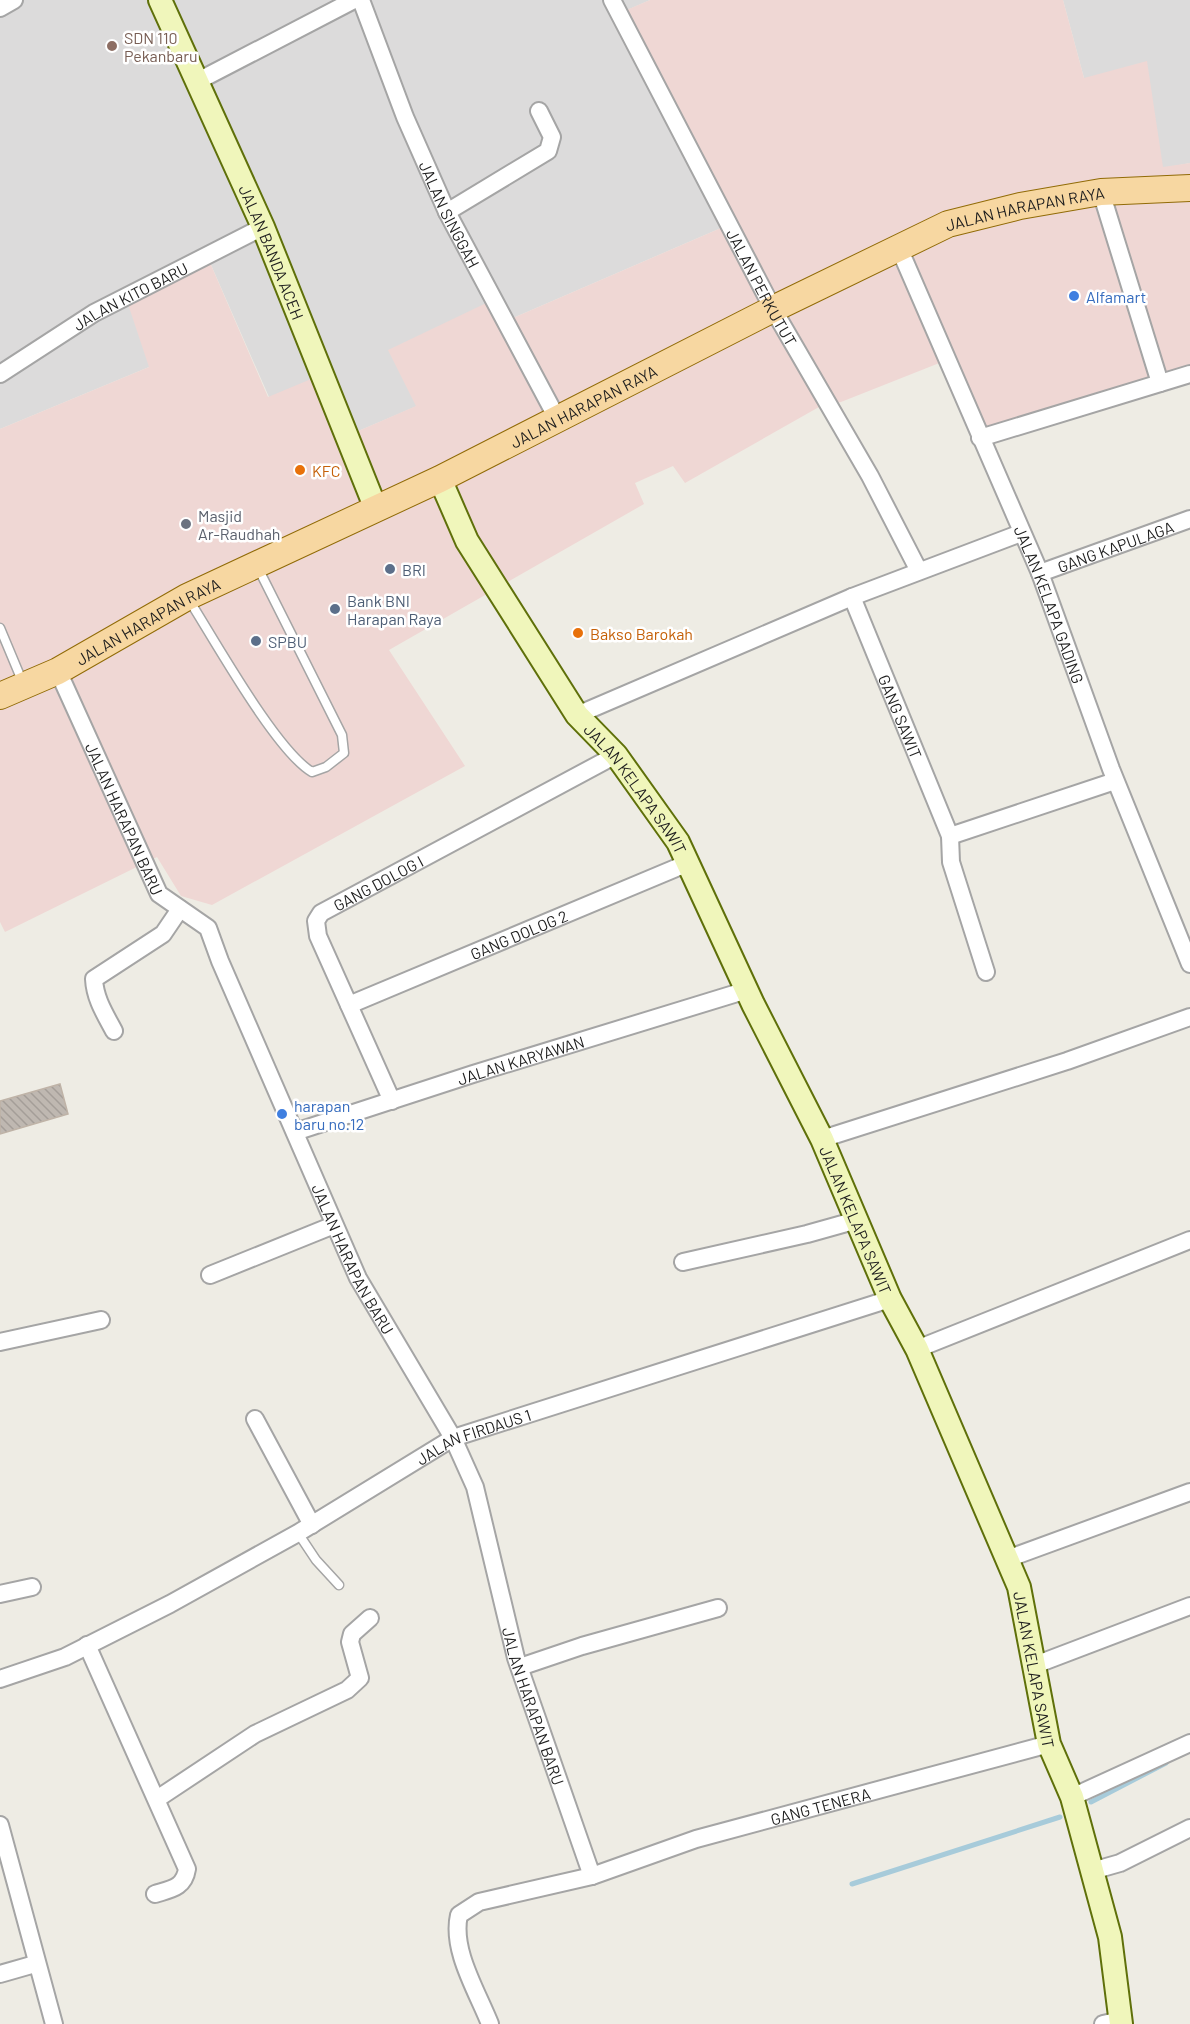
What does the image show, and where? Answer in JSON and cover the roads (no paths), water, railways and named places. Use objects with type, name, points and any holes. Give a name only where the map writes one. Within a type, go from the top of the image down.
[{"type":"main road","name":"JALAN BANDA ACEH","points":[[160,0],[263,227],[376,509]]},
{"type":"main road","name":"JALAN HARAPAN RAYA","points":[[0,696],[58,671],[187,597],[440,479],[773,309],[948,224],[1020,206],[1101,192],[1190,188]]},
{"type":"main road","name":"JALAN KELAPA SAWIT","points":[[440,479],[467,541],[577,715],[616,755],[678,842],[747,990],[822,1139],[890,1299],[917,1349],[1019,1587],[1049,1744],[1072,1797],[1110,1937],[1115,2023]]},
{"type":"street","points":[[0,8],[14,0]]},
{"type":"street","points":[[196,82],[354,0]]},
{"type":"street","name":"JALAN SINGGAH","points":[[361,0],[405,117],[447,212],[558,420]]},
{"type":"street","name":"JALAN PERKUTUT","points":[[612,0],[773,309],[870,476],[919,571]]},
{"type":"street","points":[[447,212],[548,151],[552,137],[539,111]]},
{"type":"street","points":[[1101,192],[1160,383]]},
{"type":"street","name":"JALAN KITO BARU","points":[[0,374],[94,313],[263,227]]},
{"type":"street","name":"JALAN KELAPA GADING","points":[[899,248],[1040,573],[1115,781],[1190,964]]},
{"type":"street","points":[[980,438],[1190,374]]},
{"type":"street","name":"GANG KAPULAGA","points":[[1040,573],[1190,519]]},
{"type":"street","points":[[577,715],[852,597],[1021,533]]},
{"type":"street","name":"GANG SAWIT","points":[[852,597],[950,836],[951,862],[986,972]]},
{"type":"street","name":"JALAN HARAPAN BARU","points":[[58,671],[159,894],[208,928],[220,962],[358,1278],[453,1438],[475,1487],[520,1667],[592,1876]]},
{"type":"street","name":"GANG DOLOG I","points":[[392,1101],[318,936],[316,921],[321,913],[616,755]]},
{"type":"street","points":[[950,836],[1115,781]]},
{"type":"street","name":"GANG DOLOG 2","points":[[349,1005],[688,863]]},
{"type":"street","points":[[114,1031],[98,998],[94,979],[164,934],[180,909]]},
{"type":"street","name":"JALAN KARYAWAN","points":[[295,1132],[747,990]]},
{"type":"street","points":[[822,1139],[1067,1061],[1190,1017]]},
{"type":"street","points":[[683,1262],[757,1246],[857,1220]]},
{"type":"street","points":[[210,1275],[334,1225]]},
{"type":"street","points":[[917,1349],[1190,1239]]},
{"type":"street","name":"JALAN FIRDAUS 1","points":[[0,1679],[65,1657],[170,1604],[305,1529],[453,1438],[890,1299]]},
{"type":"street","points":[[0,1342],[101,1320]]},
{"type":"street","points":[[255,1419],[305,1529]]},
{"type":"street","points":[[1007,1559],[1190,1492]]},
{"type":"street","points":[[0,1594],[32,1587]]},
{"type":"street","points":[[1035,1665],[1190,1606]]},
{"type":"street","points":[[520,1667],[582,1646],[718,1608]]},
{"type":"street","points":[[157,1799],[255,1734],[347,1690],[360,1678],[350,1642],[352,1634],[370,1618]]},
{"type":"street","points":[[87,1645],[187,1869],[185,1880],[179,1887],[155,1894]]},
{"type":"street","points":[[1072,1797],[1190,1743]]},
{"type":"street","name":"GANG TENERA","points":[[490,2024],[461,1952],[456,1930],[459,1915],[479,1902],[592,1876],[696,1839],[1049,1744]]},
{"type":"street","points":[[0,1825],[35,1964],[54,2024]]},
{"type":"street","points":[[1092,1871],[1120,1863],[1190,1828]]},
{"type":"street","points":[[0,1974],[35,1964]]},
{"type":"lane","points":[[187,597],[261,713],[300,765],[312,772],[326,767],[344,753],[342,735],[256,565]]},
{"type":"lane","points":[[0,628],[24,686]]},
{"type":"lane","points":[[305,1529],[316,1560],[339,1585]]},
{"type":"waterway","points":[[1091,1802],[1166,1763]]},
{"type":"waterway","points":[[852,1884],[1060,1817]]},
{"type":"place","name":"SDN 110 Pekanbaru","points":[[112,46]]},
{"type":"place","name":"Alfamart","points":[[1074,296]]},
{"type":"place","name":"KFC","points":[[300,470]]},
{"type":"place","name":"Masjid Ar-Raudhah","points":[[186,524]]},
{"type":"place","name":"BRI","points":[[390,569]]},
{"type":"place","name":"Bank BNI Harapan Raya","points":[[335,609]]},
{"type":"place","name":"Bakso Barokah","points":[[578,633]]},
{"type":"place","name":"SPBU","points":[[256,641]]},
{"type":"place","name":"harapan baru no.12","points":[[282,1114]]}]
